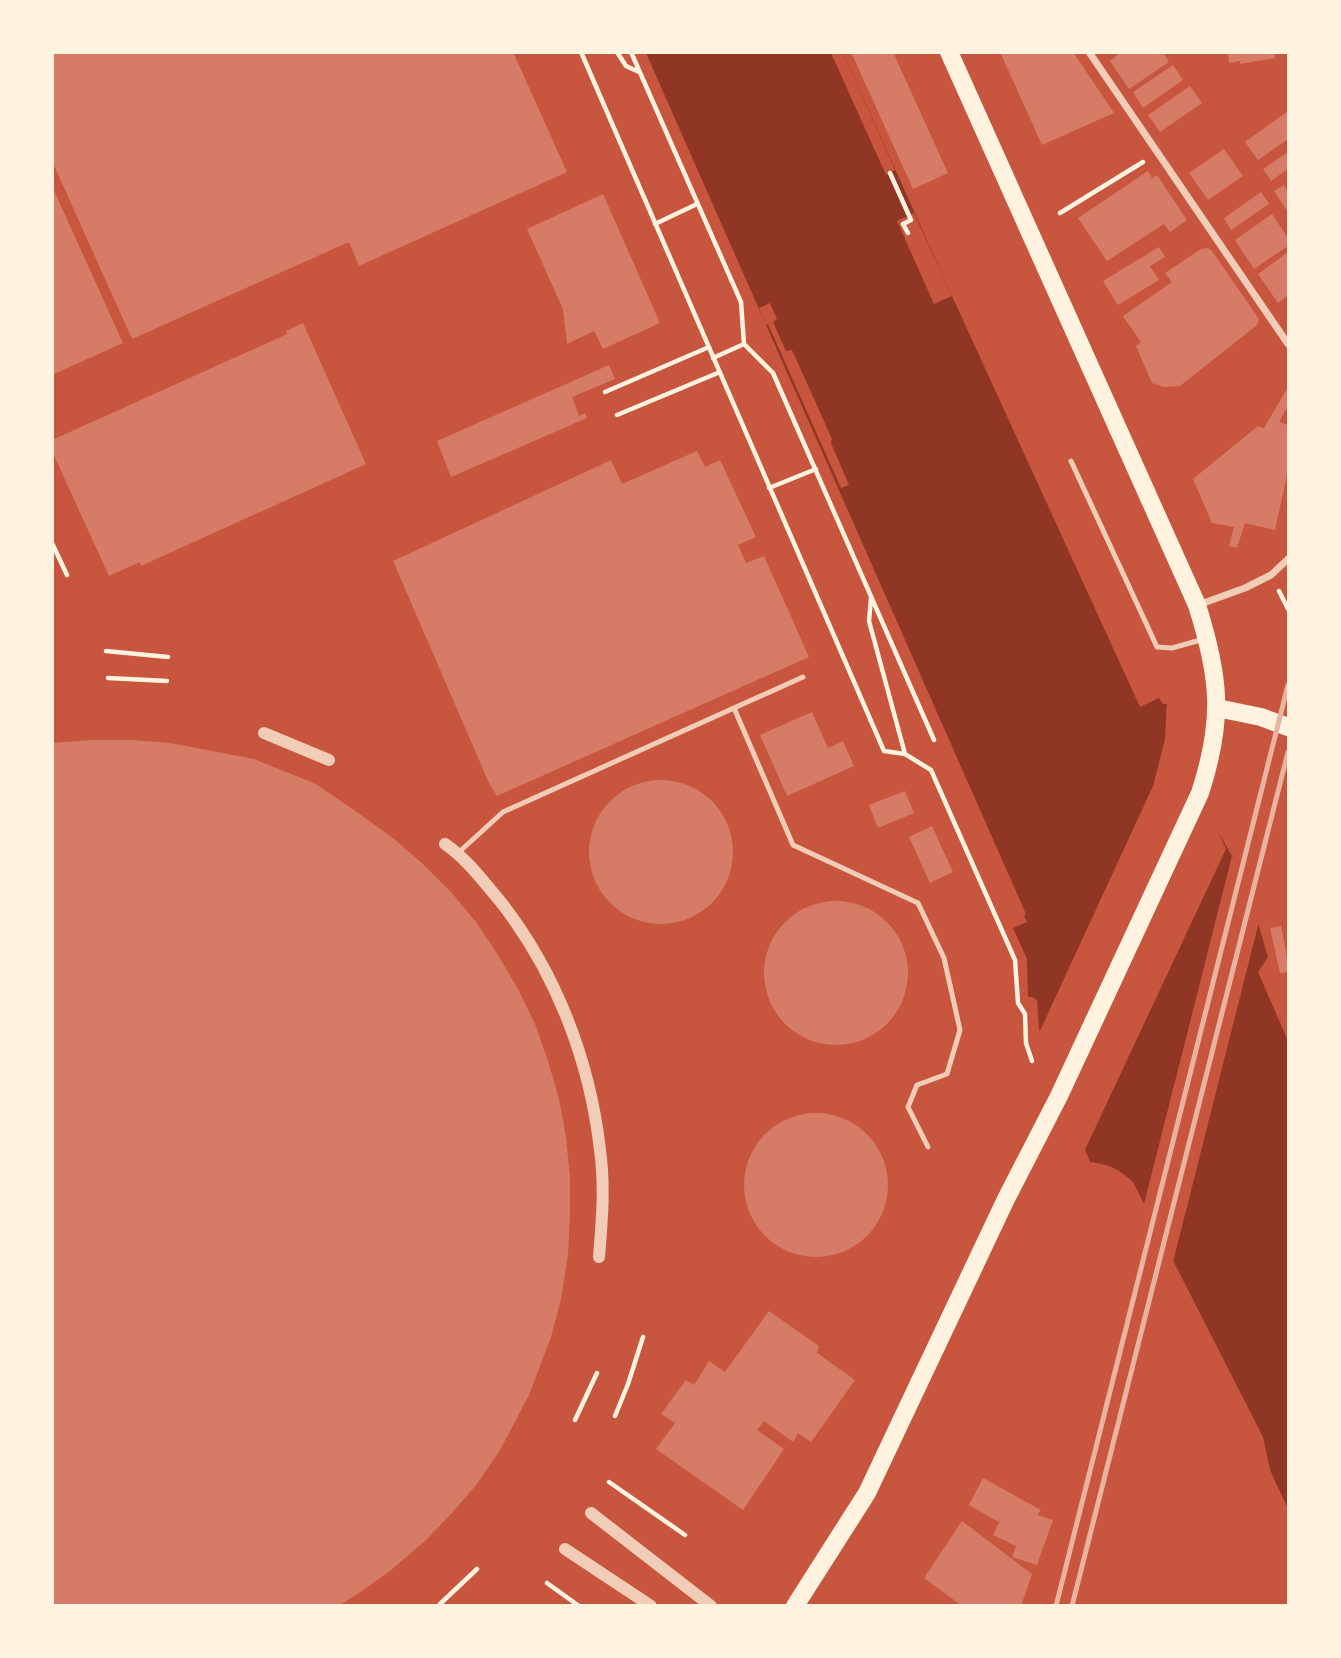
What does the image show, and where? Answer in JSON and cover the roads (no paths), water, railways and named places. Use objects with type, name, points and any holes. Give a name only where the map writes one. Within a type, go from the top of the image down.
[{"type":"main road","points":[[795,1605],[867,1493],[1006,1199],[1059,1096],[1200,793],[1215,737],[1217,708],[1214,666],[1197,605],[949,52]]},
{"type":"main road","points":[[1217,708],[1261,717],[1289,727]]},
{"type":"street","points":[[1089,52],[1289,344]]},
{"type":"street","points":[[1197,605],[1245,588],[1271,575],[1289,559]]},
{"type":"street","points":[[264,733],[329,760]]},
{"type":"street","points":[[445,844],[458,853],[516,922],[558,998],[575,1041],[588,1084],[601,1152],[603,1195],[599,1257]]},
{"type":"street","points":[[591,1513],[711,1605]]},
{"type":"street","points":[[565,1549],[651,1605]]},
{"type":"lane","points":[[1071,461],[1157,647],[1172,648],[1208,639]]},
{"type":"lane","points":[[458,853],[503,811],[803,677]]},
{"type":"lane","points":[[734,708],[793,845],[918,903],[944,958],[960,1030],[947,1074],[917,1084],[908,1107],[928,1147]]},
{"type":"railway","points":[[1056,1606],[1288,685]]},
{"type":"railway","points":[[1072,1606],[1288,752]]}]
